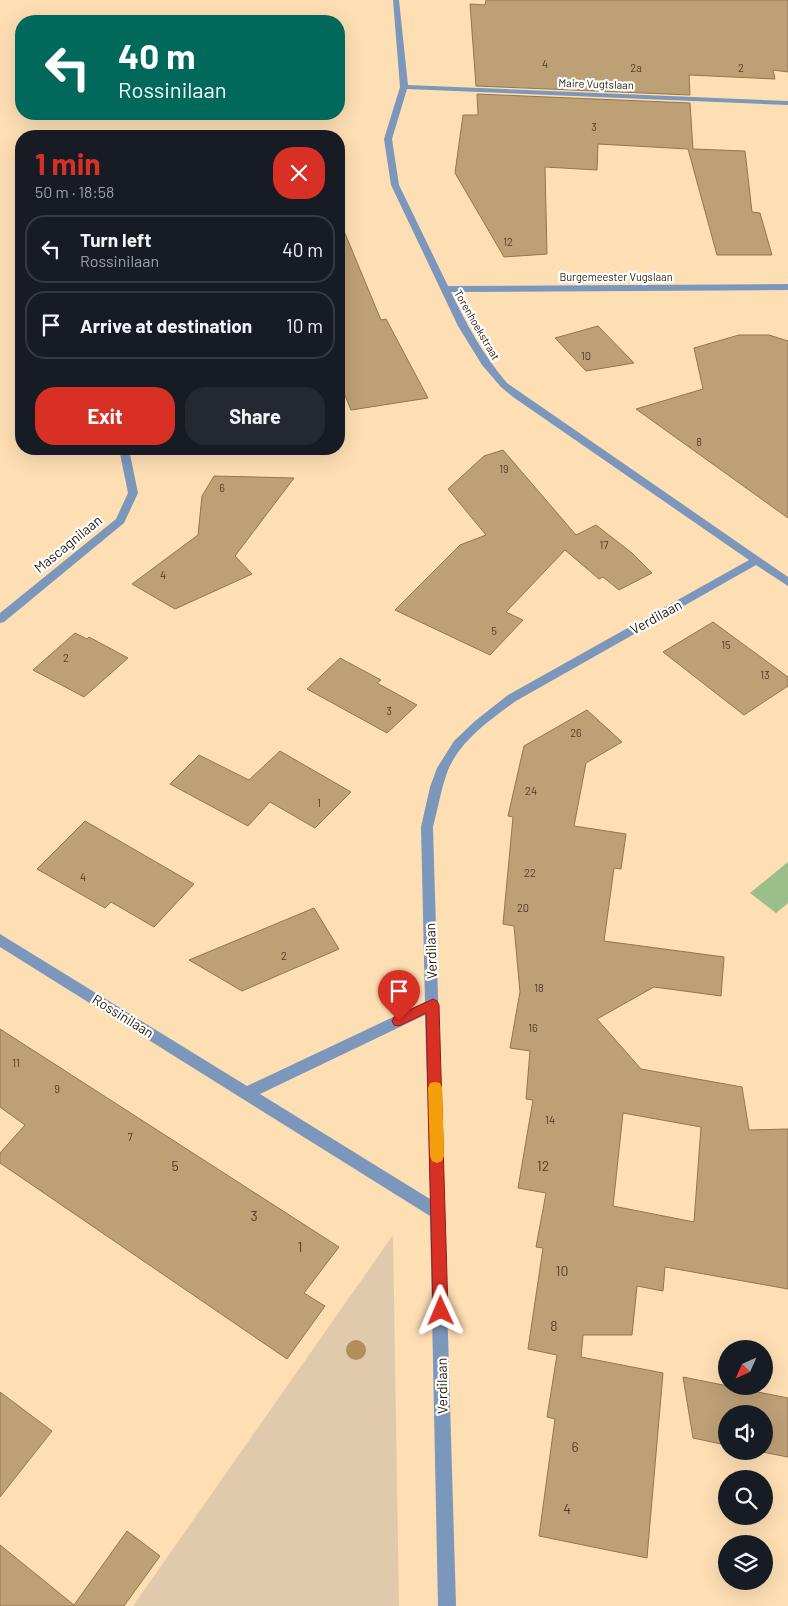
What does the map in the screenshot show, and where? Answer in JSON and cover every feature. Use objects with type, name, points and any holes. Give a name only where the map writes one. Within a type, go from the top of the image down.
[{"type":"street","name":"Torenhoekstraat","points":[[396,0],[404,87],[388,139],[395,185],[444,289],[485,363],[504,385],[788,582]]},
{"type":"street","name":"Maire Vugtslaan","points":[[404,87],[788,103]]},
{"type":"street","name":"Burgemeester Vugslaan","points":[[444,289],[788,287]]},
{"type":"street","name":"Mascagnilaan","points":[[0,619],[120,521],[133,493],[125,455]]},
{"type":"street","name":"Verdilaan","points":[[447,1606],[427,827],[438,779],[453,751],[481,720],[512,698],[756,560]]},
{"type":"street","name":"Rossinilaan","points":[[0,940],[438,1212]]},
{"type":"street","points":[[247,1092],[433,1005]]},
{"type":"shaded area","points":[[788,862],[788,903],[776,913],[750,893]]},
{"type":"shaded area","points":[[393,1235],[399,1606],[133,1606]]},
{"type":"building","points":[[486,0],[788,0],[788,72],[773,70],[775,79],[689,75],[690,95],[476,86],[470,4],[485,5]]},
{"type":"building","points":[[477,94],[690,103],[693,149],[745,151],[752,212],[760,213],[772,255],[717,255],[688,149],[598,144],[597,170],[545,167],[547,254],[504,257],[455,173],[463,115],[478,115]]},
{"type":"building","points":[[345,233],[381,320],[386,319],[428,398],[351,410],[345,396]]},
{"type":"building","points":[[598,326],[634,363],[586,371],[555,338]]},
{"type":"building","points":[[739,335],[769,335],[788,341],[788,518],[636,409],[703,389],[694,348]]},
{"type":"building","points":[[503,450],[576,535],[596,525],[632,553],[652,573],[619,590],[603,577],[599,579],[565,550],[506,612],[523,620],[490,655],[395,610],[460,545],[486,535],[448,489],[484,456]]},
{"type":"building","points":[[214,476],[294,478],[235,556],[252,574],[175,609],[132,584],[198,535],[202,496]]},
{"type":"building","points":[[713,622],[788,677],[788,686],[744,715],[663,652]]},
{"type":"building","points":[[75,633],[87,639],[89,637],[128,658],[84,697],[33,670]]},
{"type":"building","points":[[340,658],[381,680],[377,683],[417,705],[387,733],[307,689]]},
{"type":"building","points":[[587,710],[622,742],[586,763],[574,826],[626,834],[621,869],[614,868],[604,941],[724,957],[721,996],[654,987],[597,1019],[641,1069],[742,1087],[749,1130],[788,1129],[788,1289],[665,1267],[663,1291],[637,1286],[632,1335],[583,1335],[581,1357],[663,1373],[647,1558],[539,1536],[555,1419],[547,1417],[557,1355],[528,1349],[543,1248],[536,1247],[546,1193],[518,1188],[533,1100],[526,1099],[530,1051],[510,1048],[520,992],[514,926],[503,924],[513,817],[508,816],[524,746]],"holes":[[[623,1113],[701,1127],[694,1222],[613,1206]]]},
{"type":"building","points":[[280,751],[351,792],[315,828],[270,802],[248,826],[170,784],[199,755],[249,780]]},
{"type":"building","points":[[85,821],[194,884],[154,927],[111,902],[105,908],[37,869]]},
{"type":"building","points":[[314,908],[339,949],[242,991],[189,960]]},
{"type":"building","points":[[0,1029],[339,1247],[304,1293],[325,1306],[287,1359],[0,1163],[0,1153],[25,1125],[0,1107]]},
{"type":"building","points":[[683,1377],[718,1384],[718,1395],[773,1395],[788,1398],[788,1457],[773,1454],[773,1405],[718,1405],[718,1443],[693,1438]]},
{"type":"building","points":[[0,1392],[52,1431],[0,1497]]},
{"type":"building","points":[[127,1531],[160,1556],[124,1606],[0,1606],[0,1545],[74,1605]]},
{"type":"slow traffic","points":[[435,1088],[437,1156]]},
{"type":"route","points":[[399,1021],[433,1005],[441,1311]]}]
